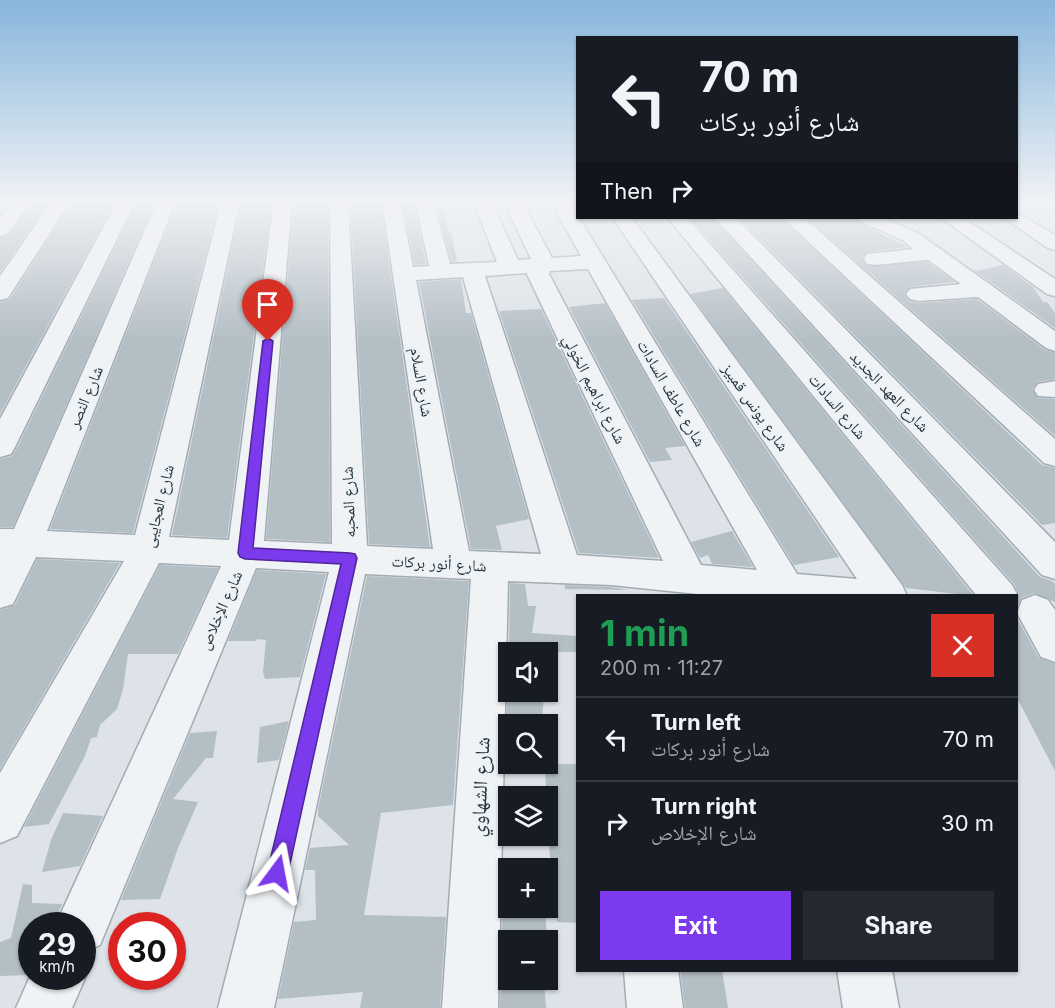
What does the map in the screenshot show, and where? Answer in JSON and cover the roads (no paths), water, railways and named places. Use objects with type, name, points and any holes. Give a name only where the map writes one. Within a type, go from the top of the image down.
[{"type":"street","points":[[0,293],[31,247]]},
{"type":"street","points":[[0,447],[103,247]]},
{"type":"street","name":"شارع النصر","points":[[0,593],[12,542],[146,247]]},
{"type":"street","name":"شارع العجايبى","points":[[0,819],[149,549],[220,247]]},
{"type":"street","name":"شارع الإخلاص","points":[[87,912],[245,553],[278,247]]},
{"type":"street","name":"شارع المحبه","points":[[246,1008],[350,558],[340,247]]},
{"type":"street","name":"شارع السلام","points":[[399,247],[472,565]]},
{"type":"street","points":[[435,247],[441,272]]},
{"type":"street","points":[[501,247],[510,268]]},
{"type":"street","name":"شارع ابراهيم الخولي","points":[[536,247],[542,259],[538,274],[689,577]]},
{"type":"street","name":"شارع عاطف السادات","points":[[587,247],[786,591]]},
{"type":"street","name":"شارع يونس قمبيز","points":[[643,247],[889,594]]},
{"type":"street","name":"شارع السادات","points":[[702,247],[997,594]]},
{"type":"street","name":"شارع العهد الجديد","points":[[753,247],[1055,565]]},
{"type":"street","points":[[825,247],[1055,456]]},
{"type":"street","points":[[923,247],[1055,343]]},
{"type":"street","points":[[994,247],[1055,289]]},
{"type":"street","points":[[875,259],[932,253]]},
{"type":"street","points":[[404,274],[596,262]]},
{"type":"street","points":[[472,270],[563,567]]},
{"type":"street","points":[[918,294],[981,290]]},
{"type":"street","name":"شارع أنور بركات","points":[[12,542],[472,565],[563,567],[613,583],[689,577],[786,591],[841,594]]},
{"type":"street","name":"شارع الشهاوي","points":[[470,1008],[472,565]]},
{"type":"street","points":[[1036,611],[1055,645]]},
{"type":"street","points":[[651,972],[655,1008]]},
{"type":"street","points":[[864,972],[871,1008]]},
{"type":"street","points":[[44,1008],[52,990]]}]
